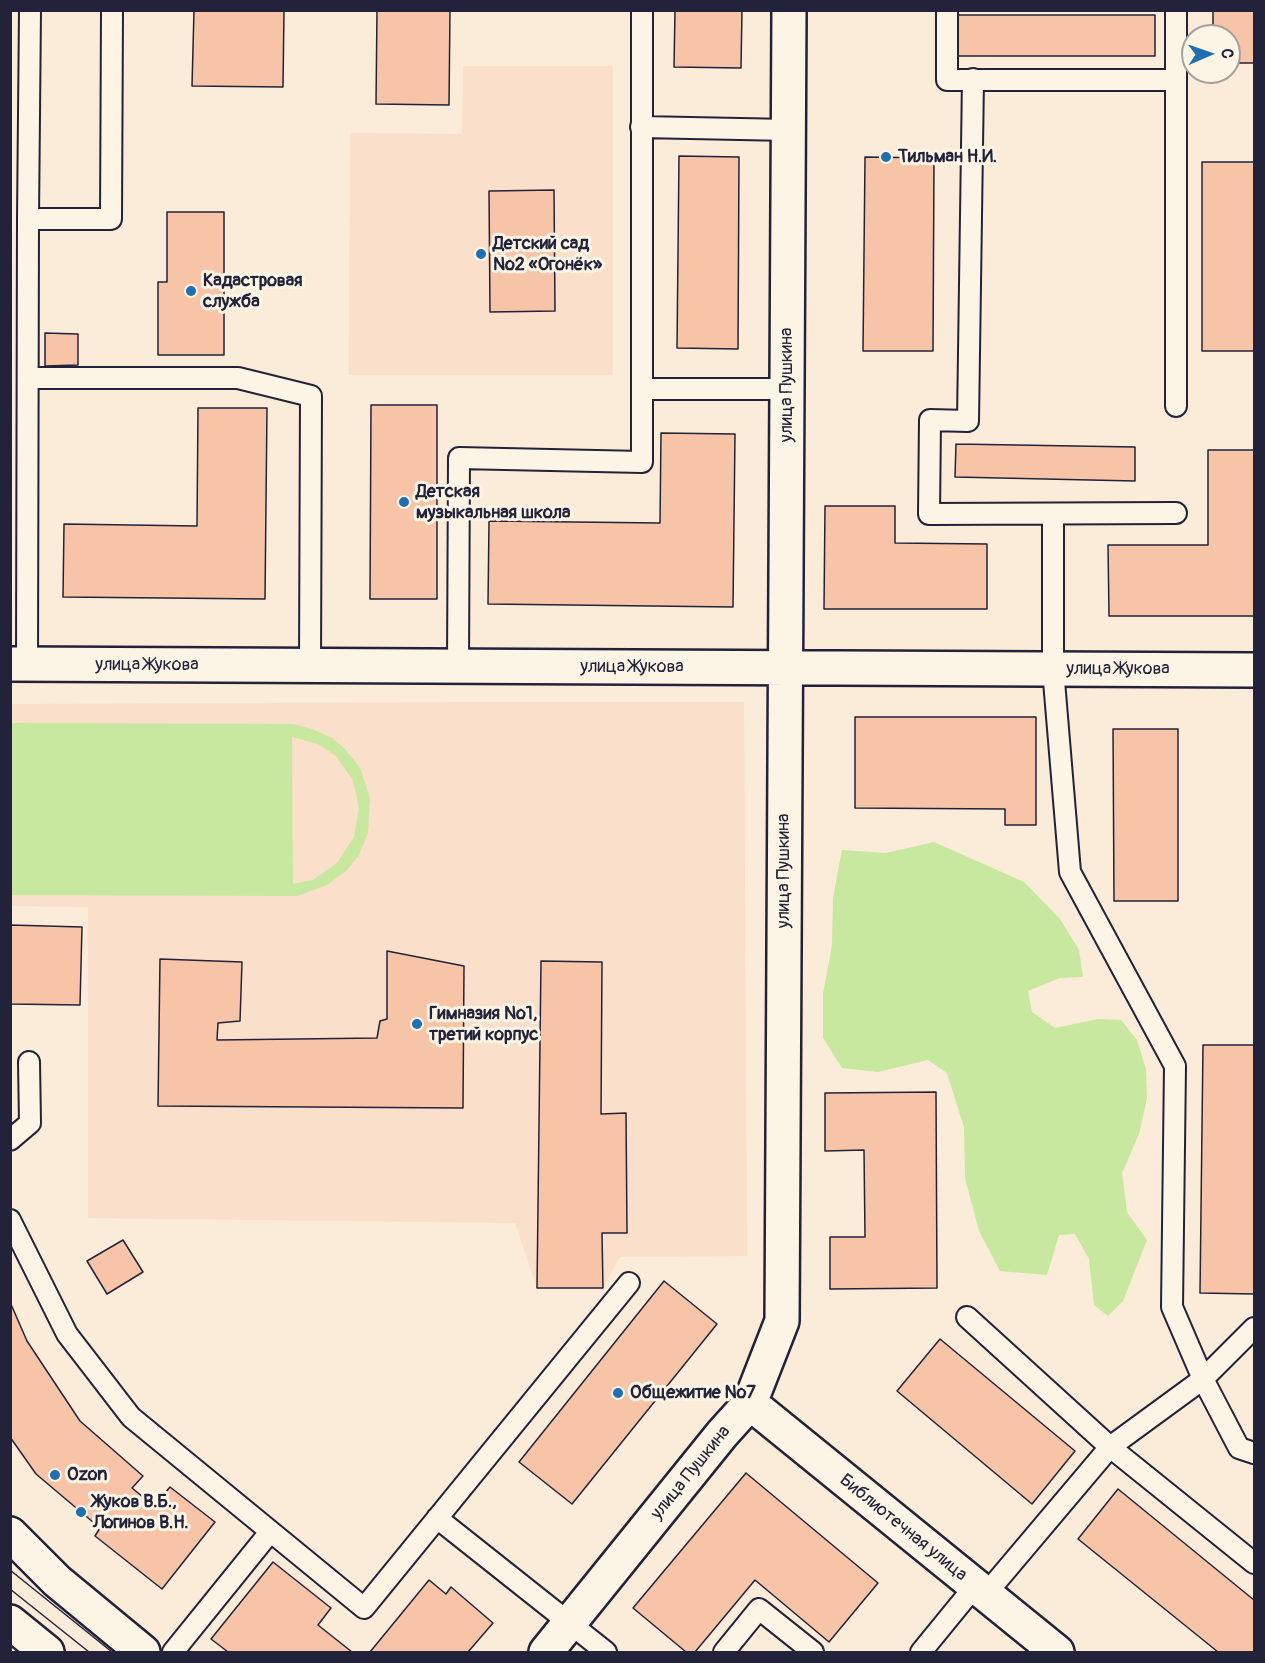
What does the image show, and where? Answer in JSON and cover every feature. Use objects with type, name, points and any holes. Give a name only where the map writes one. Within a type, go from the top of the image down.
[{"type":"street","name":"улица Пушкина","points":[[546,1653],[750,1403],[782,1321],[789,10]]},
{"type":"street","name":"улица Жукова","points":[[19,664],[1254,670]]},
{"type":"street","name":"Библиотечная улица","points":[[750,1403],[1057,1653]]},
{"type":"street","points":[[10,1534],[57,1581],[143,1653]]},
{"type":"street","points":[[10,1622],[47,1653]]},
{"type":"lane","points":[[19,664],[28,378],[30,10]]},
{"type":"lane","points":[[28,219],[111,219],[112,10]]},
{"type":"lane","points":[[458,666],[459,458],[642,462],[642,10]]},
{"type":"lane","points":[[947,10],[947,80],[1175,80]]},
{"type":"lane","points":[[1176,10],[1176,406]]},
{"type":"lane","points":[[973,79],[968,421],[930,420],[929,514],[1176,513]]},
{"type":"lane","points":[[641,127],[789,130]]},
{"type":"lane","points":[[28,378],[238,378],[311,396],[310,666]]},
{"type":"lane","points":[[642,389],[787,389]]},
{"type":"lane","points":[[1053,514],[1053,669],[1070,872],[1175,1066],[1172,1307],[1203,1379],[1239,1448],[1254,1453]]},
{"type":"lane","points":[[10,1140],[30,1123],[29,1062]]},
{"type":"lane","points":[[10,1220],[67,1334],[131,1417],[364,1608],[629,1282]]},
{"type":"lane","points":[[967,1317],[1110,1447],[1254,1563]]},
{"type":"lane","points":[[921,1653],[1110,1447],[1203,1379],[1254,1328]]},
{"type":"lane","points":[[437,1518],[606,1653]]},
{"type":"lane","points":[[173,1653],[270,1532]]},
{"type":"lane","points":[[724,1653],[759,1609],[813,1653]]},
{"type":"shaded area","name":"Детский сад №2 «Огонёк»","points":[[463,66],[613,66],[613,375],[349,375],[350,133],[462,134]]},
{"type":"shaded area","name":"Гимназия №1, третий корпус","points":[[744,702],[747,1256],[620,1257],[603,1288],[537,1288],[515,1223],[88,1218],[88,907],[11,906],[11,704]]},
{"type":"green space","points":[[11,723],[293,724],[332,738],[344,748],[360,768],[370,798],[368,833],[359,855],[346,871],[327,885],[297,896],[11,895]],"holes":[[[292,737],[318,744],[336,756],[353,780],[359,808],[354,837],[337,863],[313,880],[293,884]]]},
{"type":"green space","points":[[934,842],[1024,882],[1060,919],[1079,950],[1083,977],[1060,978],[1028,991],[1032,1012],[1055,1028],[1098,1019],[1121,1020],[1137,1040],[1146,1069],[1147,1098],[1139,1134],[1122,1173],[1127,1212],[1147,1240],[1123,1301],[1108,1316],[1094,1305],[1089,1259],[1075,1234],[1059,1235],[1047,1275],[1000,1271],[979,1231],[965,1178],[964,1127],[947,1073],[928,1060],[878,1072],[842,1068],[823,1038],[823,994],[832,945],[833,898],[842,850],[886,853]]},
{"type":"building","points":[[194,10],[284,10],[283,87],[192,86]]},
{"type":"building","points":[[377,10],[450,10],[449,105],[376,104]]},
{"type":"building","points":[[675,10],[742,10],[741,68],[674,67]]},
{"type":"building","points":[[1213,10],[1254,10],[1254,63],[1241,63],[1241,24],[1213,24]]},
{"type":"building","points":[[956,15],[1155,15],[1155,56],[956,56]]},
{"type":"building","points":[[679,156],[739,157],[738,349],[677,348]]},
{"type":"building","points":[[865,157],[934,158],[933,351],[863,351]]},
{"type":"building","points":[[1202,162],[1254,162],[1254,351],[1202,351]]},
{"type":"building","points":[[554,190],[555,311],[490,312],[489,191]]},
{"type":"building","name":"Кадастровая служба","points":[[167,212],[224,212],[224,355],[158,355],[158,282],[167,282]]},
{"type":"building","points":[[45,333],[78,334],[78,365],[45,366]]},
{"type":"building","name":"Детская музыкальная школа","points":[[371,405],[437,405],[437,599],[370,599]]},
{"type":"building","points":[[198,408],[267,408],[265,599],[63,597],[64,524],[197,526]]},
{"type":"building","points":[[661,433],[735,434],[733,607],[488,604],[489,521],[660,523]]},
{"type":"building","points":[[956,444],[1135,447],[1135,481],[955,477]]},
{"type":"building","points":[[1208,450],[1254,450],[1254,616],[1109,616],[1108,545],[1208,545]]},
{"type":"building","points":[[825,506],[895,506],[895,543],[987,544],[987,609],[824,609]]},
{"type":"building","points":[[855,717],[1036,717],[1036,825],[1005,825],[1005,809],[855,808]]},
{"type":"building","points":[[1113,729],[1178,729],[1178,901],[1114,901]]},
{"type":"building","points":[[10,925],[82,927],[80,1005],[10,1004]]},
{"type":"building","points":[[387,951],[464,966],[463,1108],[158,1106],[160,959],[242,962],[240,1021],[218,1023],[217,1040],[377,1038],[380,1021],[387,1019]]},
{"type":"building","points":[[541,961],[602,962],[601,1114],[626,1113],[627,1233],[602,1233],[603,1288],[537,1288]]},
{"type":"building","points":[[1203,1045],[1254,1045],[1254,1294],[1200,1293]]},
{"type":"building","points":[[936,1092],[937,1288],[830,1289],[830,1237],[865,1237],[864,1150],[825,1151],[825,1093]]},
{"type":"building","points":[[123,1240],[143,1272],[107,1294],[87,1261]]},
{"type":"building","name":"Общежитие №7","points":[[664,1281],[717,1324],[572,1504],[519,1462]]},
{"type":"building","points":[[10,1302],[27,1341],[80,1421],[143,1476],[132,1488],[154,1506],[170,1487],[215,1522],[162,1589],[95,1536],[100,1528],[36,1474],[10,1437]]},
{"type":"building","points":[[940,1339],[1075,1451],[1032,1504],[897,1391]]},
{"type":"building","points":[[746,1473],[878,1583],[829,1642],[755,1580],[695,1652],[686,1652],[633,1608]]},
{"type":"building","points":[[1118,1489],[1254,1600],[1254,1652],[1218,1652],[1078,1539]]},
{"type":"building","points":[[273,1562],[331,1608],[318,1625],[352,1652],[228,1652],[211,1639]]},
{"type":"building","points":[[429,1580],[446,1594],[451,1587],[493,1623],[468,1652],[370,1652]]},
{"type":"tram line","points":[[10,1570],[112,1652]]},
{"type":"tram line","points":[[10,1589],[89,1652]]},
{"type":"place","name":"Тильман Н.И.","points":[[886,157]]},
{"type":"place","name":"Детский сад №2 «Огонёк»","points":[[481,254]]},
{"type":"place","name":"Кадастровая служба","points":[[191,291]]},
{"type":"place","name":"Детская музыкальная школа","points":[[404,502]]},
{"type":"place","name":"Гимназия №1, третий корпус","points":[[417,1024]]},
{"type":"place","name":"Общежитие №7","points":[[618,1393]]},
{"type":"place","name":"Ozon","points":[[55,1475]]},
{"type":"place","name":"Жуков В.Б., Логинов В.Н.","points":[[81,1512]]}]
